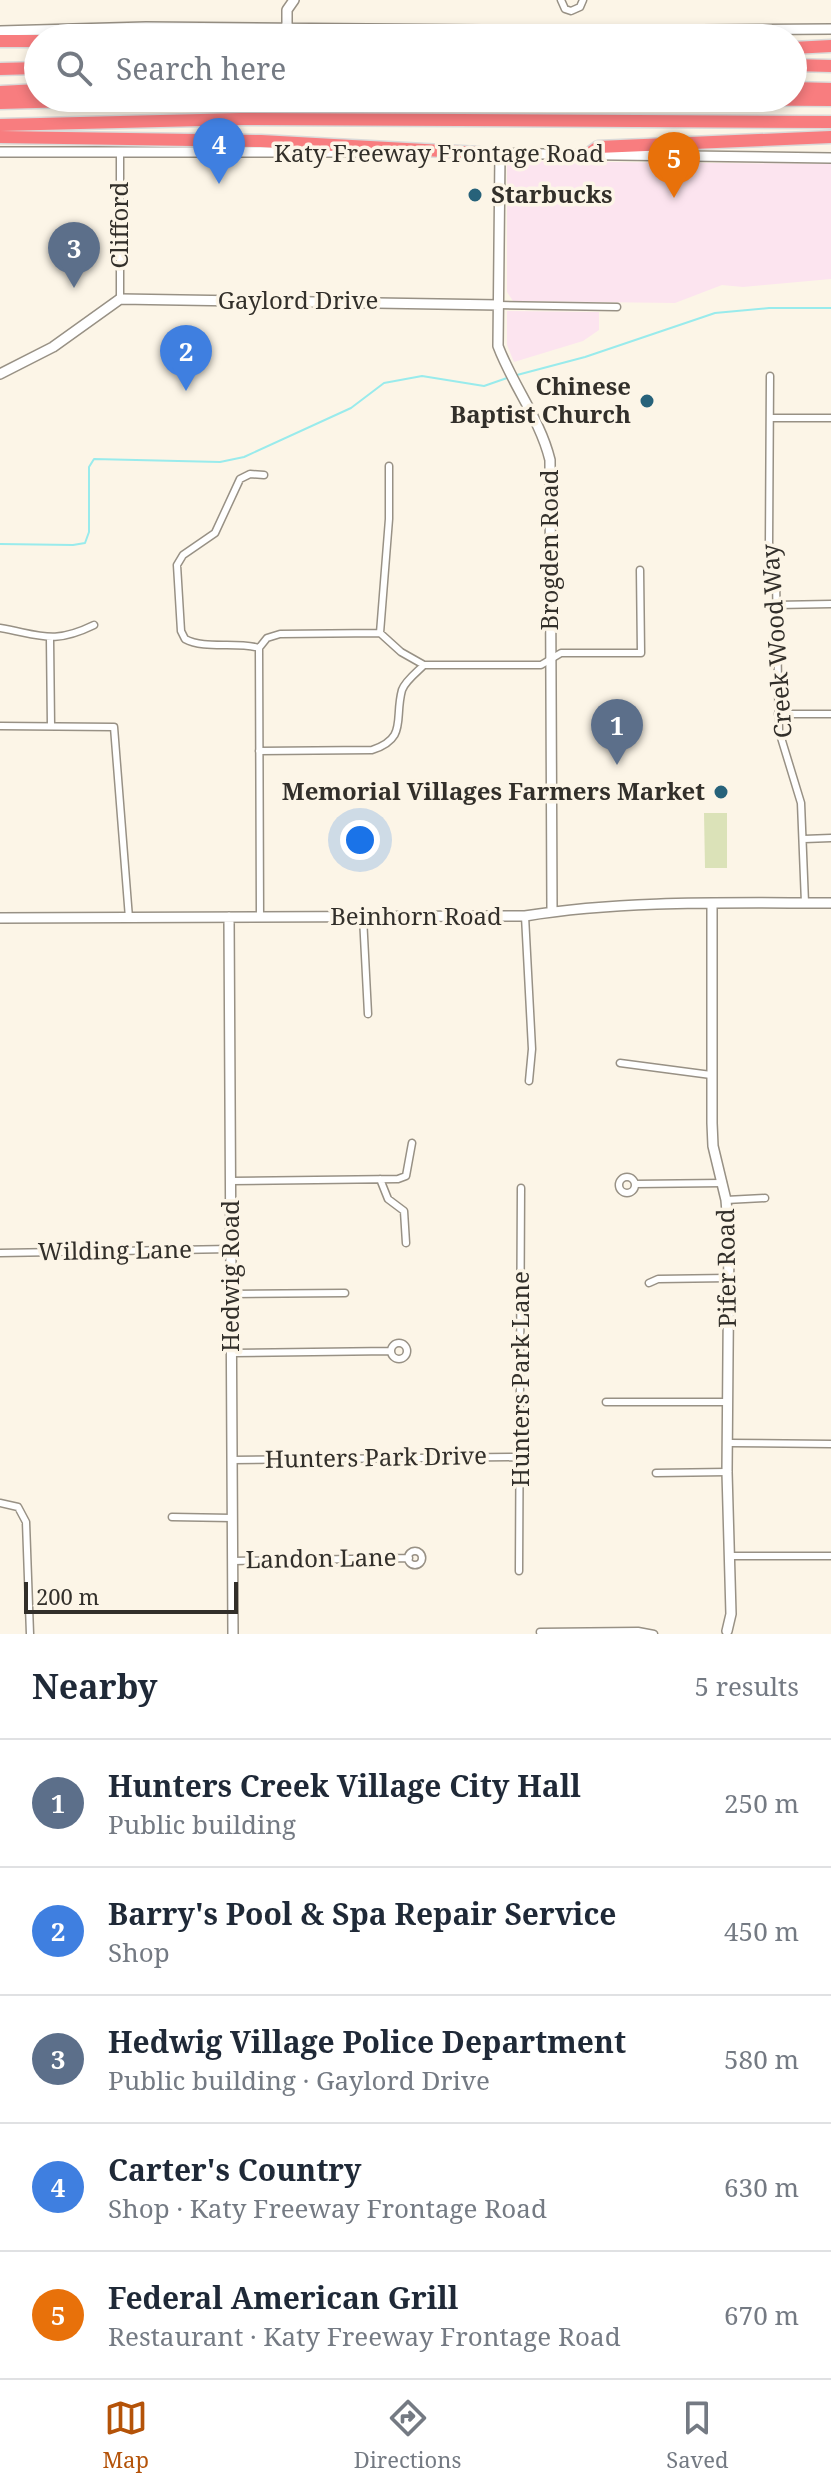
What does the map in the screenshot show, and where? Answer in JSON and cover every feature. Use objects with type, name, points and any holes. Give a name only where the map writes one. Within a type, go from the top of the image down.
[{"type":"highway","points":[[0,41],[24,41]]},
{"type":"highway","points":[[807,47],[831,46]]},
{"type":"highway","points":[[807,65],[831,66]]},
{"type":"highway","points":[[0,69],[24,68]]},
{"type":"highway","points":[[807,88],[831,89]]},
{"type":"highway","points":[[0,92],[24,91]]},
{"type":"highway","points":[[807,100],[831,100]]},
{"type":"highway","points":[[0,103],[24,102]]},
{"type":"highway","points":[[0,125],[256,119],[831,122]]},
{"type":"highway","points":[[0,137],[261,141],[479,153]]},
{"type":"highway","points":[[587,155],[598,147],[831,137]]},
{"type":"street","points":[[287,24],[287,10],[294,0]]},
{"type":"street","points":[[561,0],[565,9],[571,11],[580,7],[583,0]]},
{"type":"street","points":[[807,29],[831,29]]},
{"type":"street","points":[[0,31],[24,30]]},
{"type":"street","name":"Clifford","points":[[120,151],[120,299]]},
{"type":"street","name":"Katy Freeway Frontage Road","points":[[0,152],[500,153],[831,158]]},
{"type":"street","name":"Brogden Road","points":[[500,153],[498,346],[544,438],[550,460],[552,910]]},
{"type":"street","points":[[0,374],[53,347],[120,299]]},
{"type":"street","name":"Gaylord Drive","points":[[120,299],[617,307]]},
{"type":"street","name":"Creek Wood Way","points":[[770,376],[769,546],[776,581],[778,714],[783,747],[801,803],[805,903]]},
{"type":"street","points":[[771,418],[831,418]]},
{"type":"street","points":[[380,633],[389,519],[389,466]]},
{"type":"street","points":[[259,648],[247,644],[195,643],[185,639],[181,631],[176,569],[183,555],[215,533],[240,479],[250,474],[264,475]]},
{"type":"street","points":[[260,917],[259,648],[267,638],[280,634],[380,633],[401,652],[424,665],[541,665],[561,653],[641,653],[640,570]]},
{"type":"street","points":[[776,605],[831,604]]},
{"type":"street","points":[[0,628],[50,639],[94,625]]},
{"type":"street","points":[[50,639],[51,726]]},
{"type":"street","points":[[259,751],[372,750],[380,747],[389,742],[399,725],[403,688],[424,665]]},
{"type":"street","points":[[778,714],[831,714]]},
{"type":"street","points":[[0,726],[114,727],[129,918]]},
{"type":"street","points":[[804,839],[831,838]]},
{"type":"street","name":"Beinhorn Road","points":[[0,918],[525,916],[552,910],[831,903]]},
{"type":"street","name":"Pifer Road","points":[[712,905],[713,1146],[726,1200],[729,1278],[727,1472],[731,1614],[725,1633]]},
{"type":"street","points":[[525,916],[532,1049],[529,1081]]},
{"type":"street","name":"Hedwig Road","points":[[229,917],[233,1634]]},
{"type":"street","points":[[363,917],[368,1014]]},
{"type":"street","points":[[620,1063],[711,1075]]},
{"type":"street","points":[[231,1181],[398,1179],[406,1176],[412,1143]]},
{"type":"street","points":[[380,1179],[388,1199],[404,1211],[406,1243]]},
{"type":"street","points":[[635,1184],[723,1183]]},
{"type":"street","name":"Hunters Park Lane","points":[[519,1571],[521,1188]]},
{"type":"street","points":[[726,1200],[765,1198]]},
{"type":"street","name":"Wilding Lane","points":[[0,1253],[231,1249]]},
{"type":"street","points":[[649,1283],[658,1279],[729,1278]]},
{"type":"street","points":[[231,1294],[345,1293]]},
{"type":"street","points":[[232,1353],[391,1351]]},
{"type":"street","points":[[606,1402],[728,1402]]},
{"type":"street","points":[[729,1443],[831,1444]]},
{"type":"street","name":"Hunters Park Drive","points":[[232,1460],[520,1457]]},
{"type":"street","points":[[656,1473],[727,1472]]},
{"type":"street","points":[[0,1503],[18,1507],[26,1522],[30,1634]]},
{"type":"street","points":[[172,1517],[232,1518]]},
{"type":"street","points":[[729,1556],[831,1556]]},
{"type":"street","name":"Landon Lane","points":[[233,1561],[409,1558]]},
{"type":"street","points":[[540,1632],[638,1631],[654,1634]]},
{"type":"shaded area","points":[[507,161],[831,164],[831,279],[743,287],[722,285],[675,303],[513,301],[507,292]]},
{"type":"shaded area","points":[[507,311],[599,312],[599,330],[583,341],[514,362],[507,345]]},
{"type":"green space","points":[[704,813],[727,813],[727,868],[705,868]]},
{"type":"waterway","points":[[517,375],[585,357],[715,313],[769,308],[831,308]]},
{"type":"waterway","points":[[0,544],[85,543],[89,532],[89,467],[94,459],[220,462],[244,457],[351,408],[384,383],[422,376],[484,386],[507,378]]},
{"type":"place","name":"Carter's Country","points":[[219,184]]},
{"type":"place","name":"Starbucks","points":[[475,195]]},
{"type":"place","name":"Federal American Grill","points":[[674,198]]},
{"type":"place","name":"Hedwig Village Police Department","points":[[74,288]]},
{"type":"place","name":"Barry's Pool & Spa Repair Service","points":[[186,391]]},
{"type":"place","name":"Chinese Baptist Church","points":[[647,401]]},
{"type":"place","name":"Hunters Creek Village City Hall","points":[[617,765]]},
{"type":"place","name":"Memorial Villages Farmers Market","points":[[721,792]]}]
